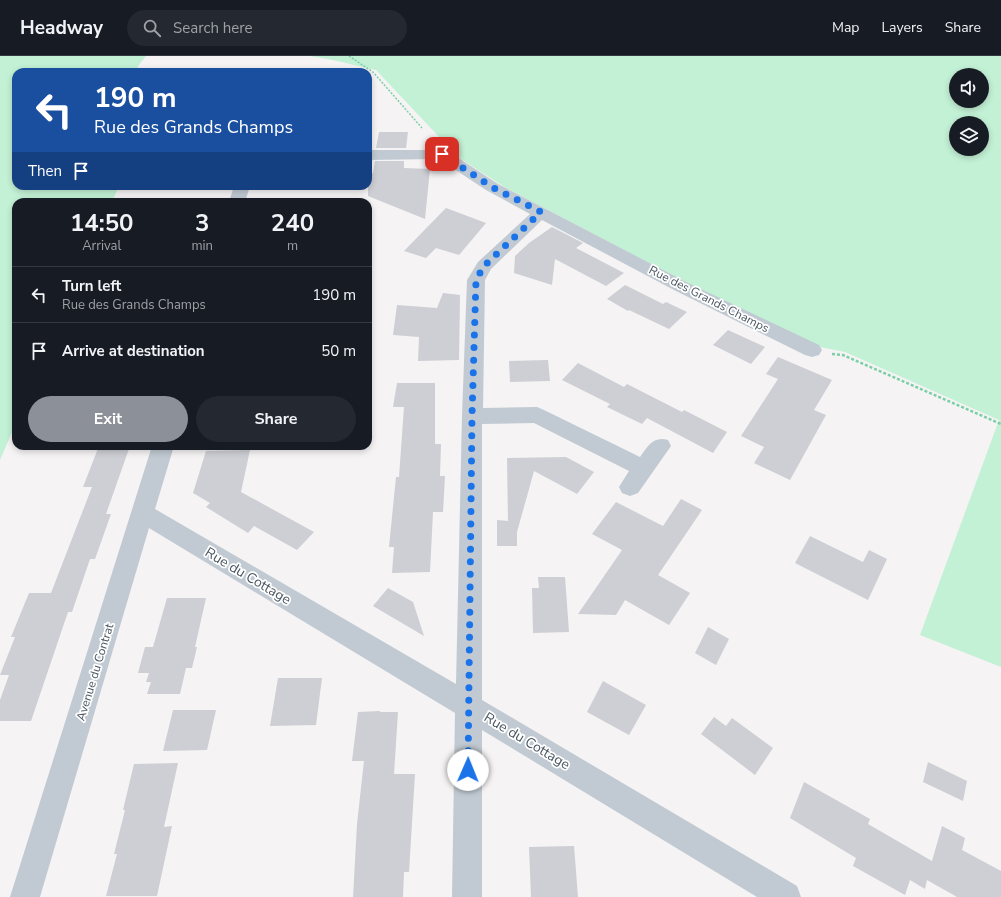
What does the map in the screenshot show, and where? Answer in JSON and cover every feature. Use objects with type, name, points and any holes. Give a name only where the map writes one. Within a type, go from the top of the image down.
[{"type":"street","points":[[372,155],[438,148]]},
{"type":"street","name":"Rue des Grands Champs","points":[[438,148],[492,187],[680,286],[812,350]]},
{"type":"street","points":[[466,897],[472,416],[476,280],[484,266],[541,212]]},
{"type":"street","points":[[472,416],[537,415],[643,468]]},
{"type":"street","points":[[630,487],[660,446]]},
{"type":"street","name":"Avenue du Contrat","points":[[25,897],[163,450]]},
{"type":"street","name":"Rue du Cottage","points":[[143,513],[786,897]]},
{"type":"path","points":[[349,56],[367,68]]},
{"type":"path","points":[[372,71],[438,148]]},
{"type":"path","points":[[812,350],[843,356],[1001,424]]},
{"type":"green space","points":[[0,56],[146,56],[138,66],[138,68],[12,68],[12,190],[117,190],[114,198],[12,198],[12,432],[0,460]]},
{"type":"green space","points":[[310,56],[1001,56],[1001,667],[920,635],[999,420],[845,352],[815,346],[685,282],[506,188],[458,157],[376,70]]},
{"type":"building","points":[[379,132],[408,132],[406,148],[376,148]]},
{"type":"building","points":[[375,161],[404,161],[404,168],[430,169],[425,219],[368,196],[368,190],[372,190]]},
{"type":"building","points":[[446,208],[486,223],[459,255],[436,248],[426,258],[404,251]]},
{"type":"building","points":[[552,227],[583,243],[576,248],[624,273],[606,286],[555,259],[552,285],[514,273],[515,256],[529,243]]},
{"type":"building","points":[[625,285],[663,304],[666,302],[687,312],[669,329],[629,310],[628,311],[607,299]]},
{"type":"building","points":[[443,293],[460,295],[459,360],[418,361],[419,337],[393,335],[397,305],[437,308]]},
{"type":"building","points":[[728,330],[765,347],[751,364],[713,345]]},
{"type":"building","points":[[778,357],[832,380],[814,410],[826,415],[790,480],[754,463],[764,447],[741,436],[778,379],[766,374]]},
{"type":"building","points":[[548,360],[550,381],[510,382],[509,361]]},
{"type":"building","points":[[578,363],[624,387],[627,384],[682,412],[684,410],[727,432],[713,453],[647,418],[642,424],[607,407],[610,404],[562,380]]},
{"type":"building","points":[[397,383],[435,383],[435,444],[441,444],[440,476],[445,476],[443,512],[433,512],[430,572],[392,573],[394,547],[389,547],[396,477],[399,477],[404,407],[393,407]]},
{"type":"building","points":[[97,450],[129,450],[106,514],[111,514],[95,559],[90,559],[72,612],[68,612],[31,721],[0,721],[0,700],[9,675],[0,675],[15,637],[11,637],[29,593],[51,593],[92,487],[83,487]]},
{"type":"building","points":[[250,450],[241,492],[314,532],[297,550],[254,526],[248,533],[206,507],[210,503],[193,493],[206,451]]},
{"type":"building","points":[[566,457],[594,472],[577,494],[534,471],[517,532],[517,546],[497,546],[497,520],[508,521],[507,458]]},
{"type":"building","points":[[681,499],[702,510],[658,575],[690,593],[669,625],[625,600],[616,615],[578,614],[622,550],[592,534],[616,502],[663,526]]},
{"type":"building","points":[[810,536],[863,562],[869,550],[887,559],[868,600],[795,563]]},
{"type":"building","points":[[538,577],[565,577],[569,632],[533,633],[532,588],[539,588]]},
{"type":"building","points":[[388,588],[413,602],[424,636],[373,606]]},
{"type":"building","points":[[167,598],[206,598],[195,647],[197,647],[192,668],[186,668],[180,694],[147,694],[151,682],[146,682],[149,673],[138,673],[145,647],[153,647]]},
{"type":"building","points":[[708,627],[729,639],[716,665],[695,653]]},
{"type":"building","points":[[278,678],[322,678],[316,725],[270,726]]},
{"type":"building","points":[[603,681],[646,705],[629,735],[587,712]]},
{"type":"building","points":[[173,710],[216,710],[207,750],[163,751]]},
{"type":"building","points":[[358,712],[398,712],[394,774],[415,774],[409,872],[404,872],[403,897],[353,897],[357,824],[364,761],[352,761]]},
{"type":"building","points":[[714,717],[726,726],[732,718],[773,748],[755,775],[701,734]]},
{"type":"building","points":[[928,762],[967,781],[963,801],[923,782]]},
{"type":"building","points":[[178,763],[164,827],[172,826],[157,896],[106,896],[117,854],[114,854],[134,764]]},
{"type":"building","points":[[804,782],[870,819],[868,824],[932,861],[942,826],[965,838],[962,850],[1001,871],[1001,897],[957,897],[927,880],[925,889],[910,880],[905,895],[853,866],[856,858],[790,818]]},
{"type":"building","points":[[574,846],[578,897],[531,897],[529,847]]},
{"type":"route","points":[[442,154],[492,187],[541,212],[484,266],[476,280],[472,416],[468,770]]}]
